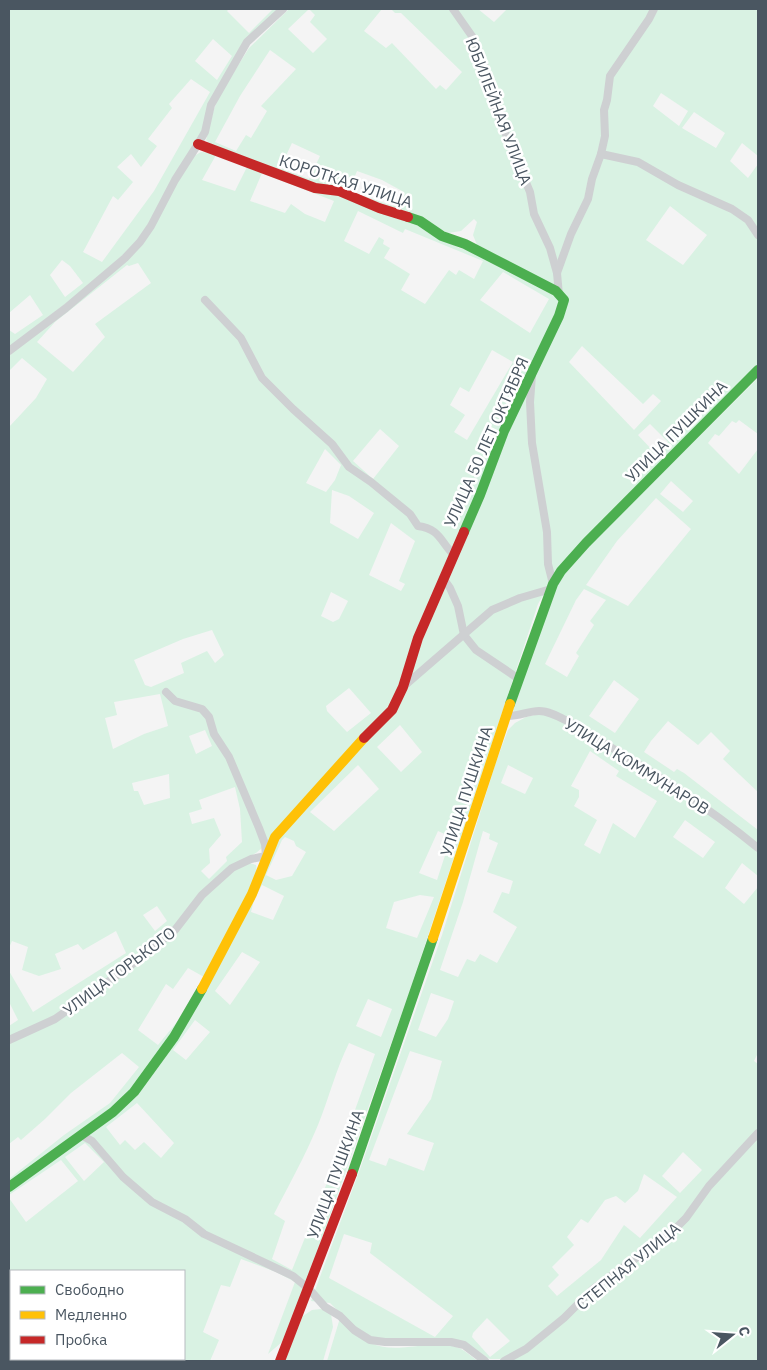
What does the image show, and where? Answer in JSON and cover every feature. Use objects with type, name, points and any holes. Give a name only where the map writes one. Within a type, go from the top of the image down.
[{"type":"street","points":[[9,351],[66,308],[125,258],[151,226],[174,180],[205,132],[211,105],[248,42],[283,9]]},
{"type":"street","name":"ЮБИЛЕЙНАЯ УЛИЦА","points":[[453,9],[474,39],[485,67],[494,106],[530,192],[534,214],[550,248],[557,273]]},
{"type":"street","name":"УЛИЦА 50 ЛЕТ ОКТЯБРЯ","points":[[9,1187],[113,1112],[134,1092],[174,1037],[198,997],[252,894],[275,837],[392,710],[403,687],[418,638],[480,495],[504,431],[559,316],[564,300],[559,294],[557,273],[571,234],[588,199],[592,179],[601,154],[605,136],[604,110],[610,76],[650,19],[654,9]]},
{"type":"street","name":"КОРОТКАЯ УЛИЦА","points":[[198,144],[315,188],[339,191],[379,208],[420,221],[442,236],[465,244],[559,294]]},
{"type":"street","points":[[601,154],[638,162],[678,185],[732,209],[748,220],[758,235]]},
{"type":"street","points":[[205,300],[241,338],[262,378],[332,444],[349,467],[371,482],[410,514],[418,526],[428,527],[437,532],[453,554]]},
{"type":"street","name":"УЛИЦА ПУШКИНА","points":[[280,1361],[309,1289],[390,1068],[506,716],[552,586],[561,571],[586,543],[758,370]]},
{"type":"street","points":[[403,687],[492,610],[552,586],[548,564],[547,532],[532,443],[530,402],[532,374]]},
{"type":"street","points":[[443,578],[458,606],[464,635],[476,650],[519,679]]},
{"type":"street","points":[[166,692],[175,701],[202,709],[208,718],[214,734],[233,766],[265,844],[266,856]]},
{"type":"street","name":"УЛИЦА КОММУНАРОВ","points":[[506,716],[516,717],[539,711],[553,714],[571,723],[684,793],[727,822],[758,848]]},
{"type":"street","name":"УЛИЦА ГОРЬКОГО","points":[[9,1040],[55,1019],[126,969],[175,930],[202,896],[232,868],[251,859],[266,856]]},
{"type":"street","name":"СТЕПНАЯ УЛИЦА","points":[[504,1361],[526,1349],[564,1318],[594,1289],[671,1233],[686,1218],[709,1186],[758,1133]]},
{"type":"street","points":[[81,1135],[92,1141],[123,1177],[152,1202],[185,1219],[204,1234],[293,1276],[309,1289],[325,1307],[340,1316],[354,1330],[370,1340],[385,1342],[451,1342],[464,1346],[485,1361]]},
{"type":"green space","points":[[9,9],[229,9],[227,11],[249,33],[273,9],[281,9],[246,41],[230,69],[203,132],[137,243],[77,295],[9,347],[9,330],[15,334],[43,315],[30,295],[9,313]],"holes":[[[213,39],[232,56],[217,80],[195,61]],[[191,79],[210,92],[154,191],[102,262],[83,252],[113,196],[118,200],[133,182],[117,167],[131,154],[141,167],[157,146],[148,139],[172,108],[169,104]],[[62,260],[70,266],[83,283],[65,297],[50,275]]]},
{"type":"green space","points":[[289,9],[309,9],[382,9],[364,31],[386,48],[392,43],[436,89],[440,85],[446,90],[462,72],[401,13],[395,13],[391,9],[478,9],[494,22],[507,9],[758,9],[758,156],[742,143],[730,161],[748,178],[758,164],[758,364],[603,519],[559,568],[538,604],[408,996],[306,1283],[243,1249],[204,1232],[183,1217],[151,1200],[124,1176],[93,1140],[85,1135],[132,1097],[163,1058],[198,1002],[241,919],[271,851],[282,835],[331,779],[394,711],[402,694],[397,690],[389,710],[351,749],[269,842],[256,853],[229,868],[212,883],[169,931],[124,969],[54,1017],[9,1038],[9,1026],[18,1020],[9,1002],[9,971],[33,1012],[126,953],[116,931],[83,950],[78,944],[55,954],[61,969],[39,976],[22,970],[28,947],[12,941],[9,948],[9,427],[36,398],[47,379],[22,358],[9,371],[9,356],[26,340],[86,295],[141,246],[178,178],[194,156],[201,152],[215,153],[316,191],[338,194],[367,207],[414,222],[459,248],[476,252],[552,292],[555,286],[477,245],[473,235],[477,222],[474,219],[461,231],[448,233],[421,219],[379,206],[340,190],[313,185],[211,145],[206,140],[214,109],[220,94],[249,48]],"holes":[[[309,9],[315,15],[310,22],[327,39],[313,53],[288,29]],[[270,50],[296,69],[261,106],[267,111],[251,138],[246,135],[236,151],[215,142],[240,96]],[[661,93],[688,111],[679,126],[653,106]],[[694,112],[725,133],[716,148],[682,128]],[[292,143],[320,156],[309,179],[280,168]],[[216,155],[247,167],[235,191],[202,180]],[[357,171],[382,180],[402,191],[393,206],[349,191]],[[262,173],[334,201],[325,222],[305,214],[291,204],[285,213],[250,201]],[[670,206],[707,235],[683,265],[646,240]],[[358,211],[403,233],[405,229],[483,261],[474,279],[459,270],[456,275],[449,270],[425,304],[401,290],[410,274],[384,258],[390,248],[383,244],[384,240],[379,237],[369,254],[344,241]],[[138,263],[151,283],[95,324],[105,337],[73,372],[37,342],[55,322],[127,265]],[[503,272],[549,299],[530,333],[480,300]],[[203,296],[242,338],[263,377],[294,408],[335,444],[350,466],[412,514],[422,525],[421,528],[409,515],[371,483],[348,467],[332,445],[293,411],[261,379],[242,343],[226,324],[216,317],[202,299]],[[582,346],[643,404],[653,394],[661,401],[634,430],[569,362]],[[492,350],[513,362],[467,440],[454,432],[465,415],[450,405],[460,387],[469,392]],[[650,424],[668,442],[656,454],[638,435]],[[380,429],[399,446],[373,479],[353,461]],[[325,449],[341,465],[335,480],[326,492],[306,483]],[[332,490],[349,496],[374,513],[358,539],[330,523]],[[391,523],[415,541],[399,581],[405,584],[401,591],[369,575]],[[331,592],[348,601],[339,619],[333,622],[321,616]],[[212,630],[224,655],[215,663],[207,651],[181,663],[184,673],[151,687],[145,685],[134,660],[183,639]],[[349,688],[371,713],[347,732],[327,711],[326,706]],[[160,694],[168,726],[144,734],[113,749],[105,718],[117,715],[114,702]],[[400,725],[422,752],[401,772],[377,747]],[[205,730],[212,746],[196,754],[189,736]],[[358,765],[379,789],[334,831],[310,812]],[[169,774],[170,798],[144,805],[138,791],[134,791],[132,783]],[[235,787],[240,809],[242,842],[226,857],[227,861],[209,879],[201,871],[210,863],[209,849],[221,835],[214,818],[192,824],[189,813],[202,809],[199,800]],[[438,831],[451,837],[437,880],[419,873]],[[285,837],[294,841],[296,846],[306,852],[292,876],[276,880],[266,875]],[[262,885],[284,896],[273,920],[251,912],[254,900]],[[420,895],[434,897],[417,938],[386,928],[394,902]],[[157,906],[167,921],[155,931],[143,915]],[[242,952],[260,962],[230,1005],[215,991]],[[368,999],[392,1009],[381,1037],[356,1026]],[[195,1020],[210,1032],[186,1060],[173,1050]],[[349,1043],[375,1054],[345,1138],[292,1270],[272,1259],[285,1221],[274,1214],[322,1115]],[[137,1103],[174,1143],[161,1158],[144,1142],[135,1150],[125,1140],[120,1145],[106,1127]]]},
{"type":"green space","points":[[758,378],[758,434],[739,420],[736,423],[732,421],[719,436],[715,434],[708,443],[739,474],[758,449],[758,792],[723,759],[730,751],[711,732],[698,745],[668,721],[644,752],[674,772],[677,769],[684,773],[758,830],[758,845],[557,713],[516,713],[513,710],[554,592],[563,575],[590,545]],"holes":[[[671,481],[693,501],[683,512],[660,494]],[[656,498],[691,529],[628,606],[586,585],[617,541]],[[584,589],[606,600],[590,621],[594,625],[576,653],[579,656],[567,677],[545,664],[576,600]],[[614,680],[639,699],[615,733],[589,716]]]},
{"type":"green space","points":[[539,714],[552,716],[684,796],[758,851],[758,876],[742,863],[725,888],[744,904],[758,887],[758,1053],[754,1061],[758,1064],[758,1128],[703,1190],[681,1220],[524,1348],[500,1359],[490,1359],[479,1355],[463,1342],[371,1338],[355,1328],[330,1303],[311,1301],[359,1172],[442,935],[496,762],[508,730],[515,723],[526,717]],"holes":[[[590,751],[619,771],[616,776],[657,801],[635,838],[613,823],[600,854],[584,845],[597,820],[574,806],[579,797],[579,790],[571,786]],[[508,765],[533,778],[525,794],[501,783]],[[685,820],[715,842],[703,858],[673,837]],[[483,831],[490,834],[489,839],[498,843],[487,872],[513,881],[509,894],[502,892],[493,912],[517,927],[497,963],[480,954],[475,962],[467,959],[458,977],[440,970],[463,902]],[[431,993],[454,1001],[448,1019],[436,1037],[418,1030]],[[410,1051],[442,1061],[431,1099],[407,1134],[434,1143],[424,1171],[389,1158],[386,1166],[369,1160]],[[683,1152],[702,1170],[680,1193],[662,1176]],[[644,1174],[677,1197],[640,1238],[624,1225],[601,1260],[557,1296],[548,1286],[559,1275],[552,1267],[574,1245],[567,1237],[581,1219],[588,1223],[605,1200],[616,1196],[625,1203],[638,1191]],[[344,1234],[372,1243],[370,1253],[453,1316],[435,1337],[329,1278]],[[487,1318],[510,1341],[490,1357],[472,1337],[473,1333]]]},
{"type":"green space","points":[[250,863],[256,865],[255,879],[248,896],[188,1010],[164,1050],[135,1087],[107,1113],[9,1184],[9,1179],[64,1135],[110,1103],[139,1067],[122,1053],[71,1093],[21,1140],[18,1137],[9,1144],[9,1042],[56,1020],[130,969],[174,932],[210,891],[233,871]],"holes":[[[188,968],[204,977],[181,1017],[158,1045],[138,1030],[166,984],[173,989]]]},
{"type":"green space","points":[[758,1135],[758,1361],[511,1361],[605,1283],[677,1233],[714,1185]]},
{"type":"green space","points":[[82,1138],[91,1142],[152,1203],[293,1278],[305,1288],[282,1342],[268,1354],[295,1282],[276,1272],[241,1259],[230,1287],[221,1285],[203,1332],[219,1340],[210,1361],[83,1361],[185,1360],[185,1270],[10,1270],[9,1354],[9,1198],[26,1222],[78,1181],[61,1160],[9,1195],[9,1190]],"holes":[[[85,1143],[104,1162],[84,1181],[65,1157]]]},
{"type":"green space","points":[[321,1309],[331,1314],[333,1327],[323,1361],[284,1361],[303,1316],[312,1310]]},
{"type":"green space","points":[[340,1318],[371,1343],[392,1348],[437,1344],[448,1345],[462,1349],[478,1361],[327,1361]]},
{"type":"traffic: fast","points":[[408,217],[420,221],[442,236],[465,244],[556,291],[564,300],[559,316],[504,431],[464,532]]},
{"type":"traffic: fast","points":[[510,704],[553,584],[561,571],[586,543],[758,370]]},
{"type":"traffic: fast","points":[[352,1174],[433,938]]},
{"type":"traffic: fast","points":[[9,1187],[113,1112],[134,1092],[174,1037],[202,989]]},
{"type":"traffic: slow","points":[[433,938],[510,704]]},
{"type":"traffic: slow","points":[[202,989],[252,894],[275,837],[364,738]]},
{"type":"traffic: jam","points":[[198,144],[315,188],[339,191],[379,208],[408,217]]},
{"type":"traffic: jam","points":[[364,738],[392,710],[403,687],[418,638],[464,532]]},
{"type":"traffic: jam","points":[[280,1361],[352,1174]]}]
